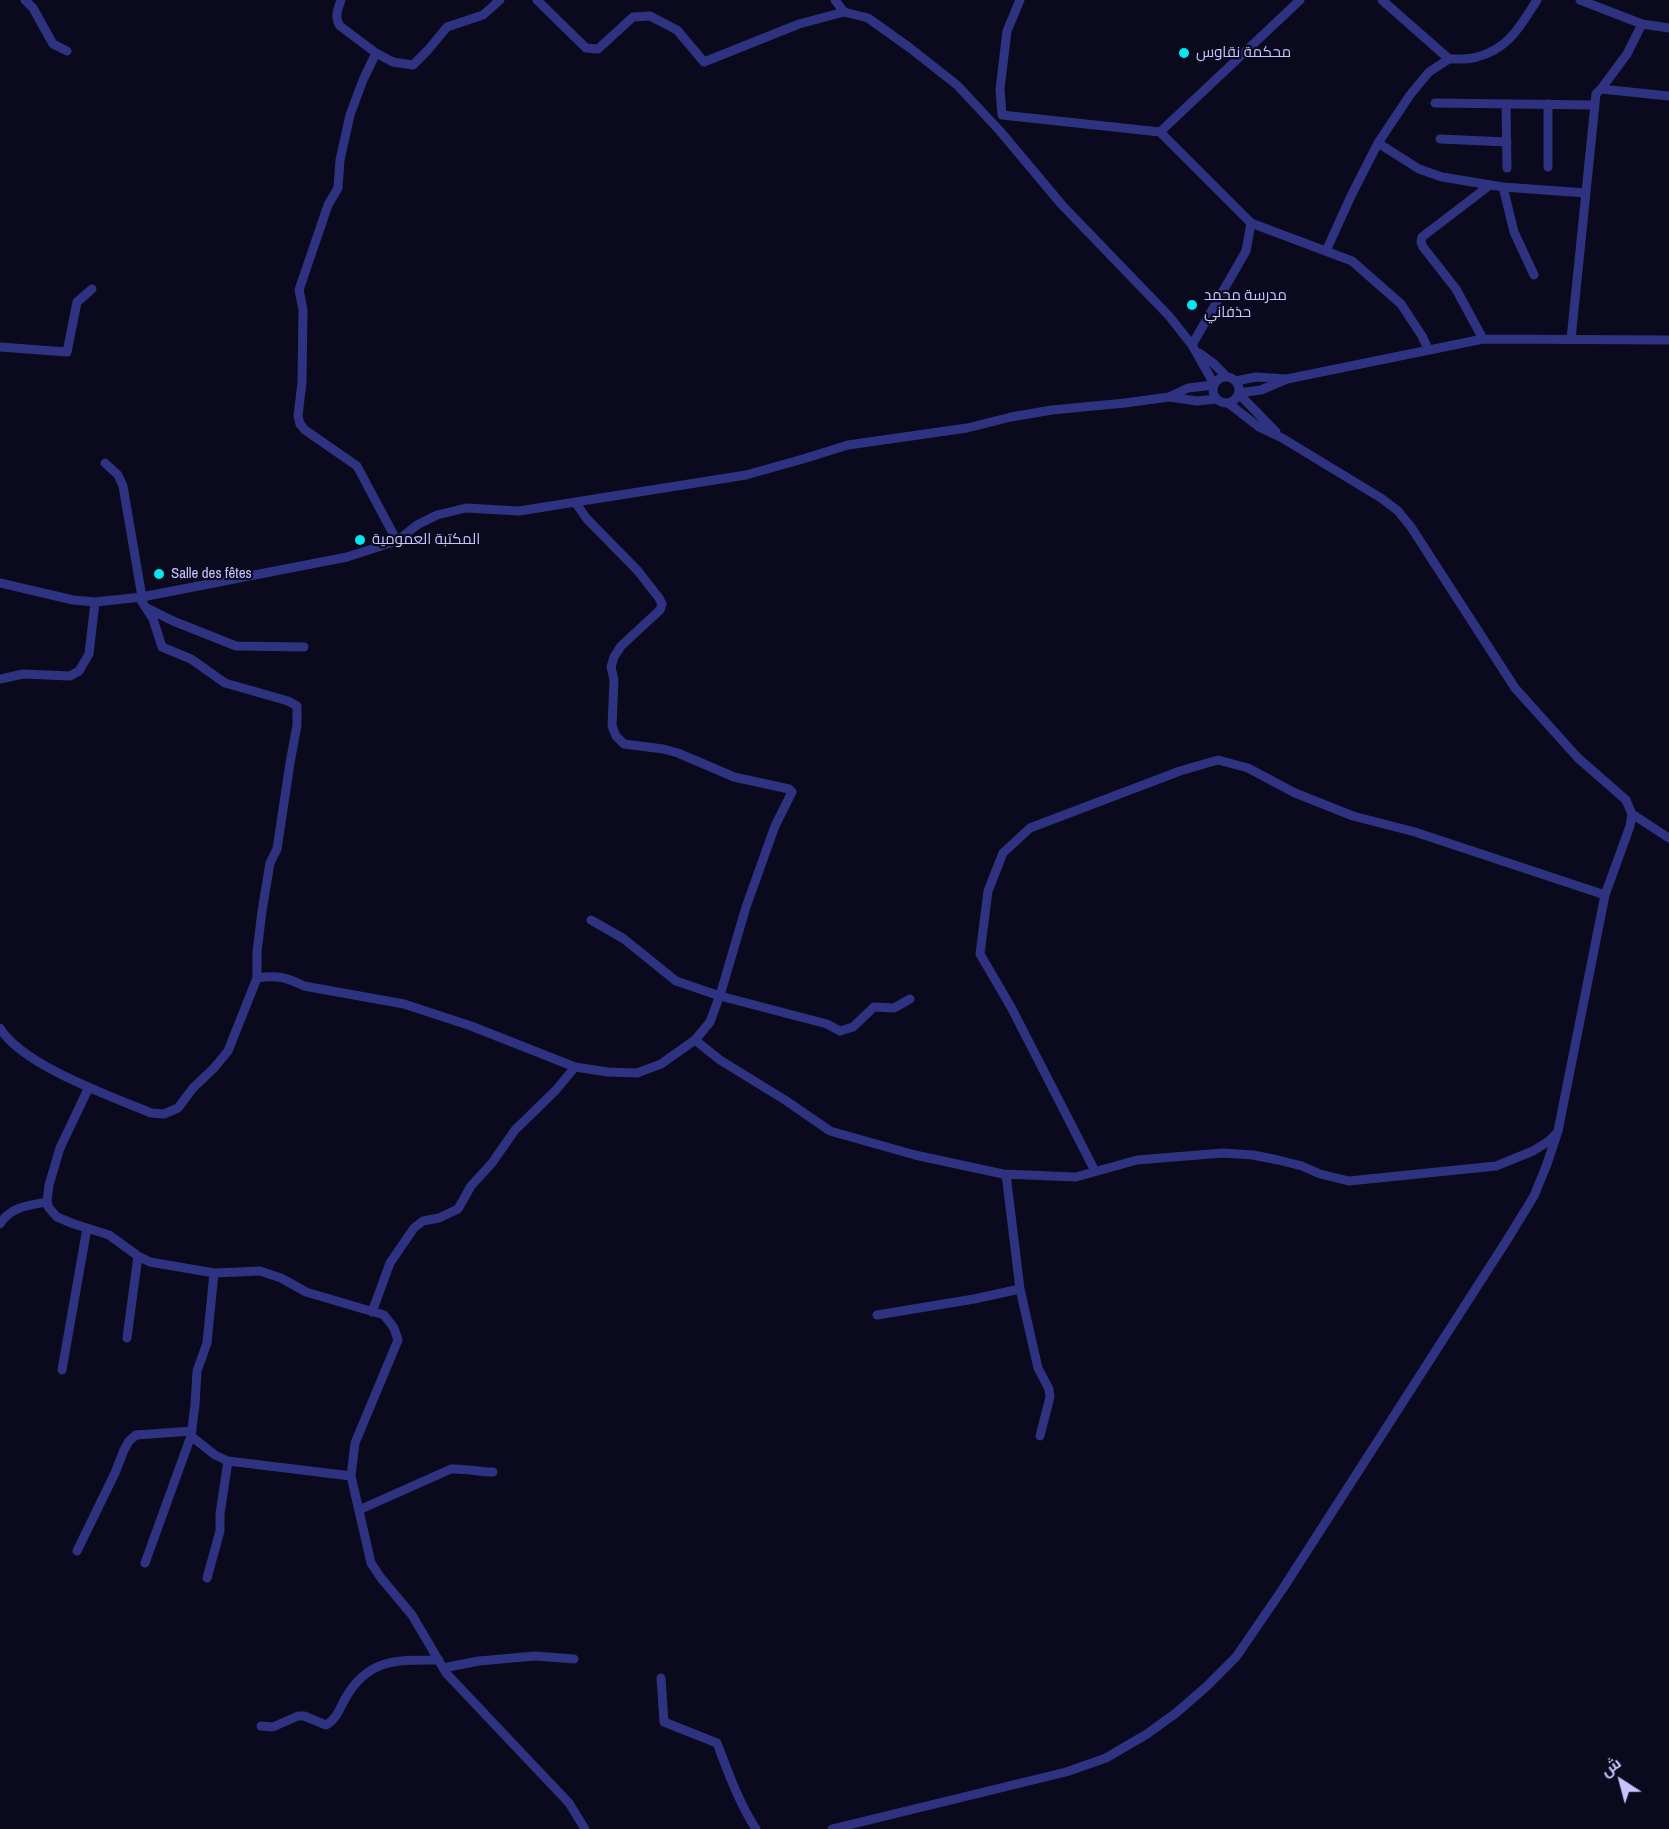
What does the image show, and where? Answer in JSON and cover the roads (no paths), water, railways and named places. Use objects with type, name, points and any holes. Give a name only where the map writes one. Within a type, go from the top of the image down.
[{"type":"street","points":[[25,0],[33,8],[53,44],[67,51]]},
{"type":"street","points":[[341,0],[336,15],[340,26],[376,53],[393,62],[413,65],[447,27],[483,15],[500,0]]},
{"type":"street","points":[[537,0],[586,48],[598,49],[633,17],[650,16],[677,30],[704,62],[799,24],[844,12],[868,18],[957,85],[1000,131],[1062,205],[1169,316],[1194,348],[1214,385]]},
{"type":"street","points":[[835,0],[844,12]]},
{"type":"street","points":[[1000,131],[1002,115],[1000,89],[1007,31],[1020,0]]},
{"type":"street","points":[[1160,132],[1300,0]]},
{"type":"street","points":[[1382,0],[1449,60]]},
{"type":"street","points":[[1326,251],[1378,143],[1410,95],[1429,72],[1449,60],[1476,58],[1502,47],[1517,32],[1537,0]]},
{"type":"street","points":[[1580,0],[1642,24],[1669,28]]},
{"type":"street","points":[[1571,339],[1596,94],[1627,54],[1642,24]]},
{"type":"street","points":[[376,53],[350,115],[340,160],[338,188],[328,204],[299,290],[303,310],[302,382],[298,416],[305,430],[357,466],[397,542]]},
{"type":"street","points":[[1601,89],[1669,96]]},
{"type":"street","points":[[1435,103],[1595,105]]},
{"type":"street","points":[[1506,104],[1507,168]]},
{"type":"street","points":[[1548,104],[1548,167]]},
{"type":"street","points":[[1002,115],[1160,132],[1251,223],[1352,261],[1401,304],[1428,349]]},
{"type":"street","points":[[1440,139],[1507,142]]},
{"type":"street","points":[[1378,143],[1419,169],[1442,177],[1503,187],[1586,193]]},
{"type":"street","points":[[1483,339],[1456,290],[1421,242],[1422,237],[1490,185]]},
{"type":"street","points":[[1503,187],[1514,232],[1534,275]]},
{"type":"street","points":[[1194,348],[1246,251],[1251,223]]},
{"type":"street","points":[[0,347],[67,352],[77,302],[92,289]]},
{"type":"street","points":[[1239,393],[1261,390],[1287,379],[1483,339],[1669,340]]},
{"type":"street","points":[[1194,348],[1232,379],[1239,388],[1239,393],[1282,438]]},
{"type":"street","points":[[1202,386],[1208,374]]},
{"type":"street","points":[[1239,393],[1235,400],[1228,403],[1220,402],[1213,392],[1214,385],[1220,378],[1287,379]]},
{"type":"street","points":[[1169,397],[1188,388],[1214,385]]},
{"type":"street","points":[[1254,410],[1254,402],[1261,390]]},
{"type":"street","points":[[0,583],[73,600],[95,602],[142,600],[346,557],[397,542],[417,525],[437,515],[466,507],[519,511],[746,475],[848,445],[967,428],[1052,410],[1169,397],[1197,401],[1216,399]]},
{"type":"street","points":[[832,1829],[1066,1772],[1106,1758],[1147,1734],[1206,1688],[1236,1657],[1282,1590],[1506,1240],[1533,1196],[1558,1131],[1605,896],[1630,826],[1632,814],[1626,800],[1578,758],[1515,688],[1411,527],[1398,512],[1382,498],[1248,420],[1228,403]]},
{"type":"street","points":[[0,1028],[6,1038],[59,1074],[151,1113],[164,1114],[178,1108],[193,1088],[228,1051],[257,978],[257,952],[262,911],[270,863],[277,849],[297,725],[297,706],[288,701],[225,683],[191,659],[162,647],[153,619],[142,600],[123,486],[118,475],[105,464]]},
{"type":"street","points":[[257,978],[274,975],[291,979],[304,986],[404,1005],[471,1026],[575,1067],[608,1072],[637,1072],[661,1064],[695,1040],[710,1023],[746,907],[775,826],[792,792],[789,789],[734,777],[678,753],[624,744],[616,736],[612,726],[614,680],[611,667],[621,646],[660,610],[662,604],[660,598],[638,571],[587,519],[575,502]]},
{"type":"street","points":[[142,600],[173,621],[236,646],[304,648]]},
{"type":"street","points":[[0,679],[23,674],[70,676],[79,671],[89,654],[95,602]]},
{"type":"street","points":[[1095,1172],[1011,1007],[980,954],[988,891],[1003,853],[1030,828],[1180,771],[1218,760],[1248,768],[1295,793],[1353,816],[1415,832],[1605,896]]},
{"type":"street","points":[[1632,814],[1669,838]]},
{"type":"street","points":[[591,921],[624,939],[676,981],[720,996],[827,1024],[840,1031],[853,1027],[874,1006],[894,1008],[910,999]]},
{"type":"street","points":[[695,1040],[720,1060],[830,1131],[915,1155],[1006,1174],[1076,1177],[1137,1160],[1223,1153],[1253,1155],[1278,1160],[1349,1181],[1496,1166],[1533,1151],[1549,1141],[1558,1131]]},
{"type":"street","points":[[372,1312],[390,1263],[414,1228],[423,1221],[439,1218],[458,1209],[471,1186],[492,1163],[515,1130],[556,1090],[575,1067]]},
{"type":"street","points":[[89,1087],[60,1148],[49,1185],[47,1202],[57,1217],[109,1235],[150,1262],[214,1273],[260,1271],[281,1278],[306,1292],[384,1315],[394,1328],[398,1340],[355,1443],[351,1476],[371,1563],[412,1615],[441,1664],[461,1690],[568,1803],[585,1829]]},
{"type":"street","points":[[1533,1151],[1543,1155],[1547,1164]]},
{"type":"street","points":[[1006,1174],[1020,1289],[1038,1368],[1049,1389],[1050,1397],[1040,1436]]},
{"type":"street","points":[[0,1224],[16,1208],[47,1202]]},
{"type":"street","points":[[62,1370],[87,1228]]},
{"type":"street","points":[[127,1338],[138,1256]]},
{"type":"street","points":[[145,1563],[191,1433],[196,1378],[207,1343],[214,1273]]},
{"type":"street","points":[[877,1315],[1020,1289]]},
{"type":"street","points":[[77,1551],[124,1450],[129,1441],[136,1436],[191,1433],[215,1455],[228,1461],[351,1476]]},
{"type":"street","points":[[207,1578],[220,1531],[220,1514],[228,1461]]},
{"type":"street","points":[[359,1510],[451,1469],[493,1472]]},
{"type":"street","points":[[261,1726],[273,1727],[298,1716],[304,1716],[326,1725],[334,1719],[349,1692],[366,1672],[399,1660],[441,1664],[535,1656],[574,1659]]},
{"type":"street","points":[[661,1678],[664,1722],[717,1743],[738,1795],[756,1829]]},
{"type":"place","name":"محكمة نقاوس","points":[[1184,53]]},
{"type":"place","name":"مدرسة محمد حذفاني","points":[[1192,305]]},
{"type":"place","name":"المكتبة العمومية","points":[[360,540]]},
{"type":"place","name":"Salle des fêtes","points":[[159,574]]}]
